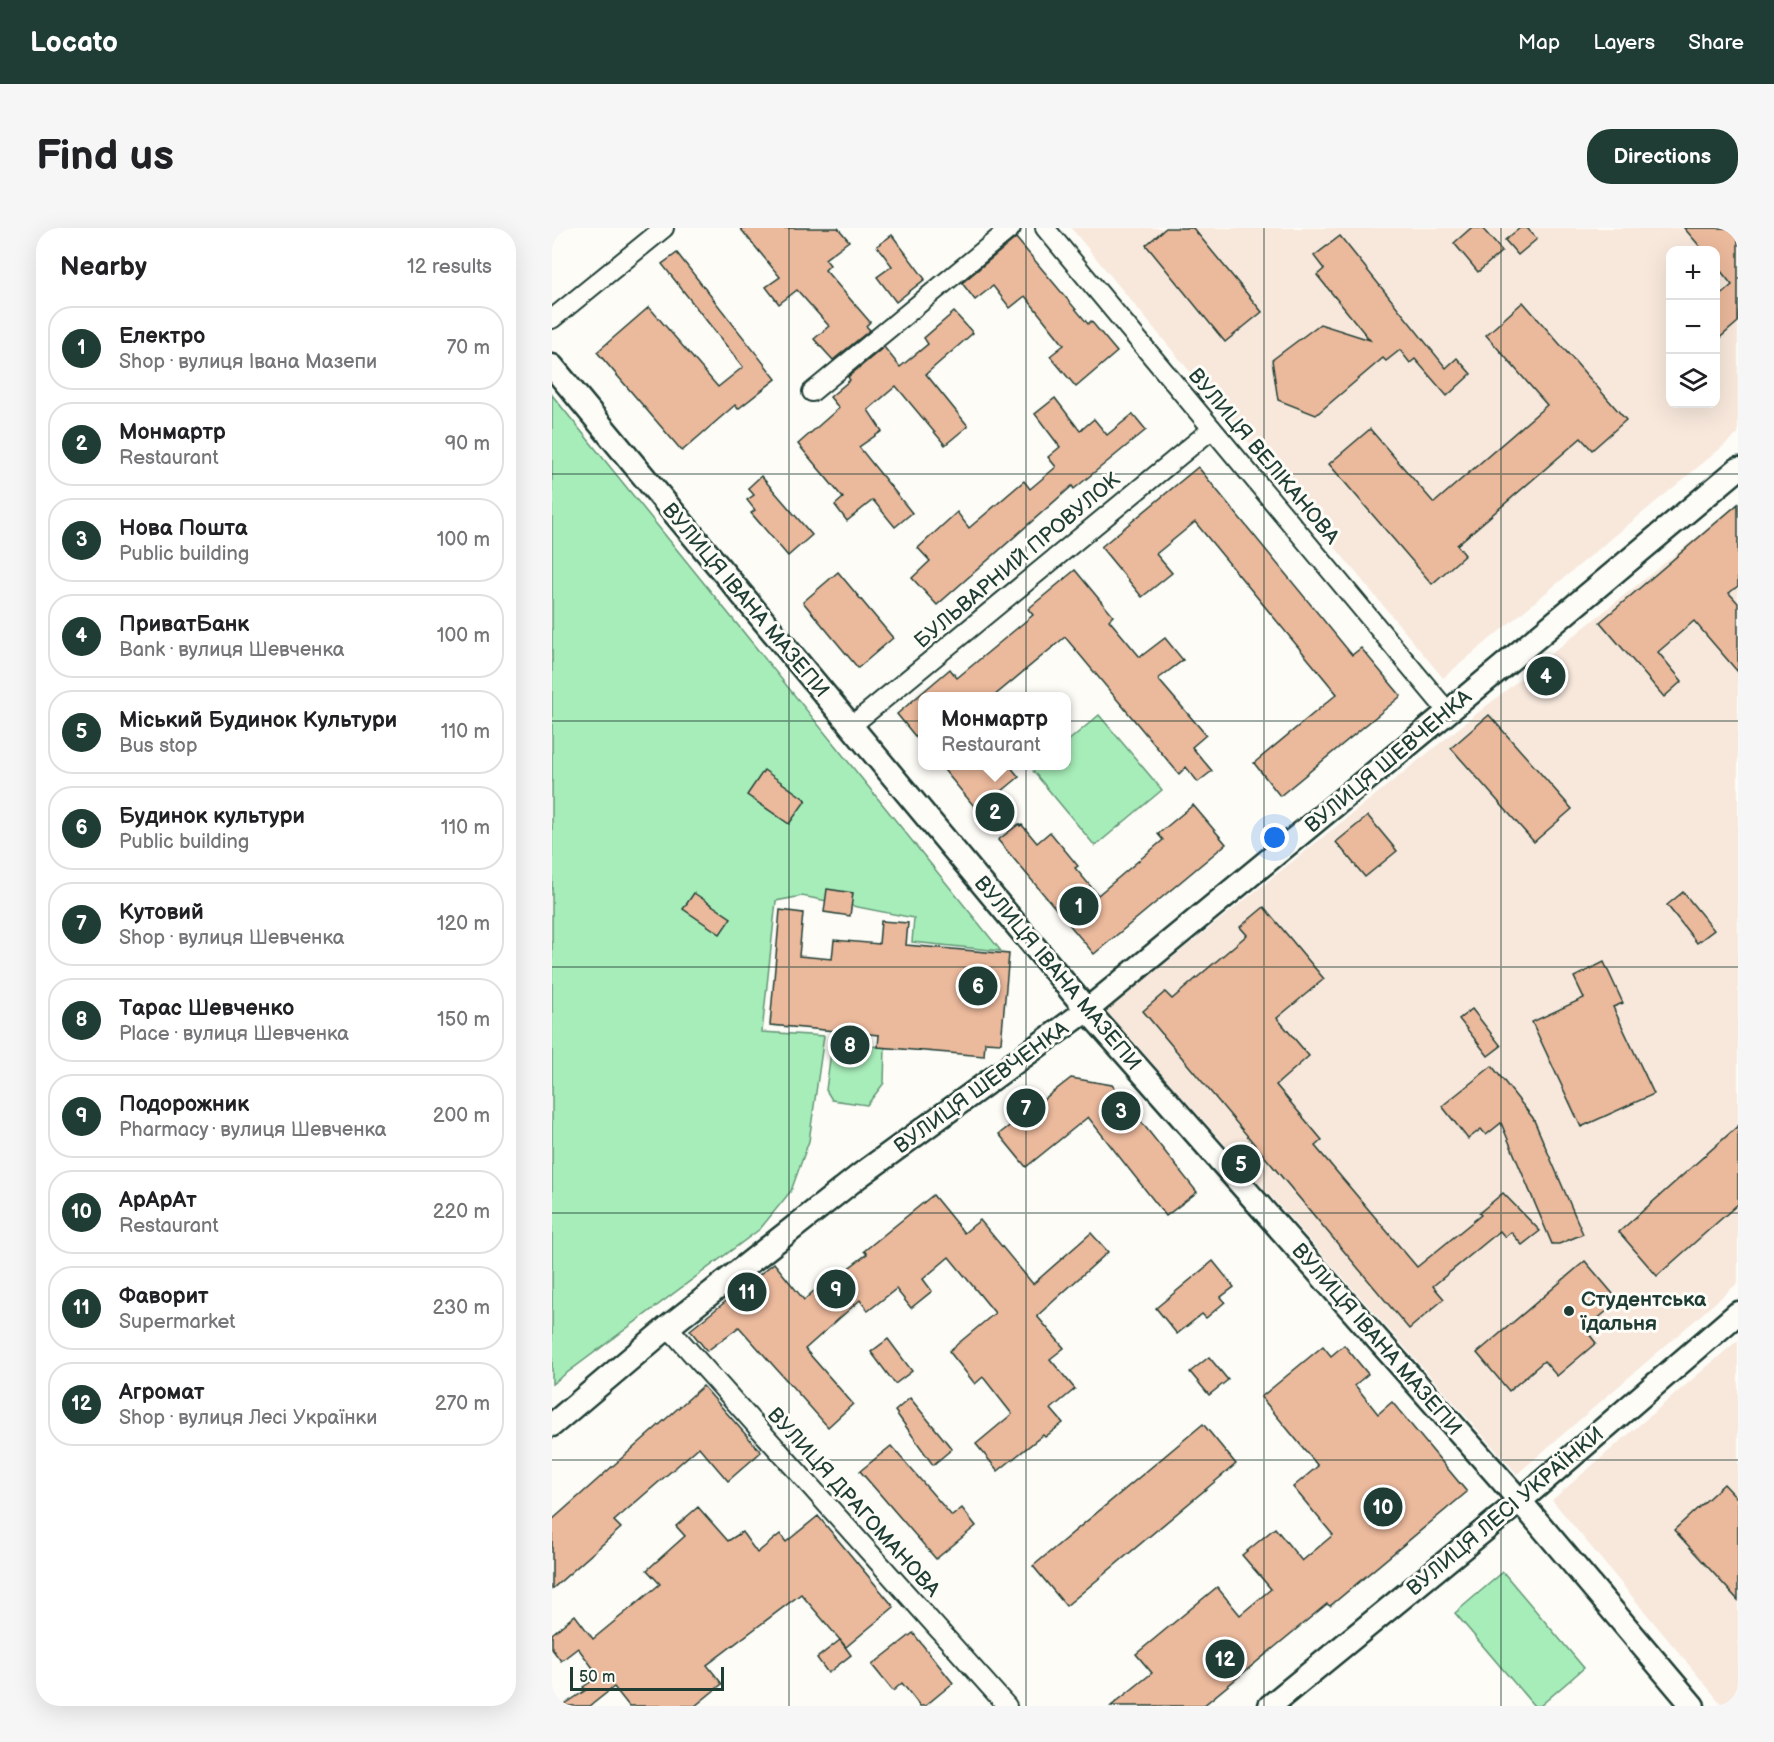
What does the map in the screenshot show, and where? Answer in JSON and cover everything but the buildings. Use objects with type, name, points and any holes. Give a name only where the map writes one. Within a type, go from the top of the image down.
[{"type":"street","points":[[552,319],[664,228]]},
{"type":"street","points":[[812,392],[1011,228]]},
{"type":"street","name":"ВУЛИЦЯ ВЕЛІКАНОВА","points":[[1045,228],[1448,712]]},
{"type":"street","name":"ВУЛИЦЯ ІВАНА МАЗЕПИ","points":[[552,366],[1087,1010],[1520,1501],[1693,1706]]},
{"type":"street","name":"БУЛЬВАРНИЙ ПРОВУЛОК","points":[[851,726],[1212,429]]},
{"type":"street","name":"ВУЛИЦЯ ШЕВЧЕНКА","points":[[552,1425],[668,1327],[859,1176],[1087,1010],[1738,469]]},
{"type":"street","name":"ВУЛИЦЯ ЛЕСІ УКРАЇНКИ","points":[[1270,1706],[1520,1501],[1738,1313]]},
{"type":"street","name":"ВУЛИЦЯ ДРАГОМАНОВА","points":[[668,1327],[1007,1706]]},
{"type":"shaded area","points":[[1071,228],[1738,228],[1738,434],[1443,678]]},
{"type":"shaded area","points":[[1738,504],[1738,1283],[1517,1474],[1106,1011]]},
{"type":"shaded area","points":[[1738,1340],[1738,1706],[1723,1706],[1552,1500]]},
{"type":"green space","points":[[552,395],[1001,951],[912,942],[914,918],[802,896],[776,901],[762,1032],[824,1036],[809,1141],[791,1191],[760,1229],[552,1384]]},
{"type":"green space","points":[[1099,715],[1162,790],[1095,846],[1033,771],[1071,770],[1071,739]]},
{"type":"green space","points":[[832,1044],[885,1047],[884,1083],[867,1105],[832,1100],[826,1090]]},
{"type":"green space","points":[[1503,1572],[1584,1668],[1540,1706],[1534,1706],[1455,1613]]},
{"type":"place","name":"ПриватБанк","points":[[1546,676]]},
{"type":"place","name":"Монмартр","points":[[995,812]]},
{"type":"place","name":"Електро","points":[[1079,906]]},
{"type":"place","name":"Будинок культури","points":[[978,986]]},
{"type":"place","name":"Тарас Шевченко","points":[[850,1045]]},
{"type":"place","name":"Кутовий","points":[[1026,1108]]},
{"type":"place","name":"Нова Пошта","points":[[1121,1111]]},
{"type":"place","name":"Міський Будинок Культури","points":[[1241,1164]]},
{"type":"place","name":"Подорожник","points":[[836,1289]]},
{"type":"place","name":"Фаворит","points":[[747,1292]]},
{"type":"place","name":"Студентська їдальня","points":[[1569,1311]]},
{"type":"place","name":"АрАрАт","points":[[1383,1507]]},
{"type":"place","name":"Агромат","points":[[1225,1659]]}]
